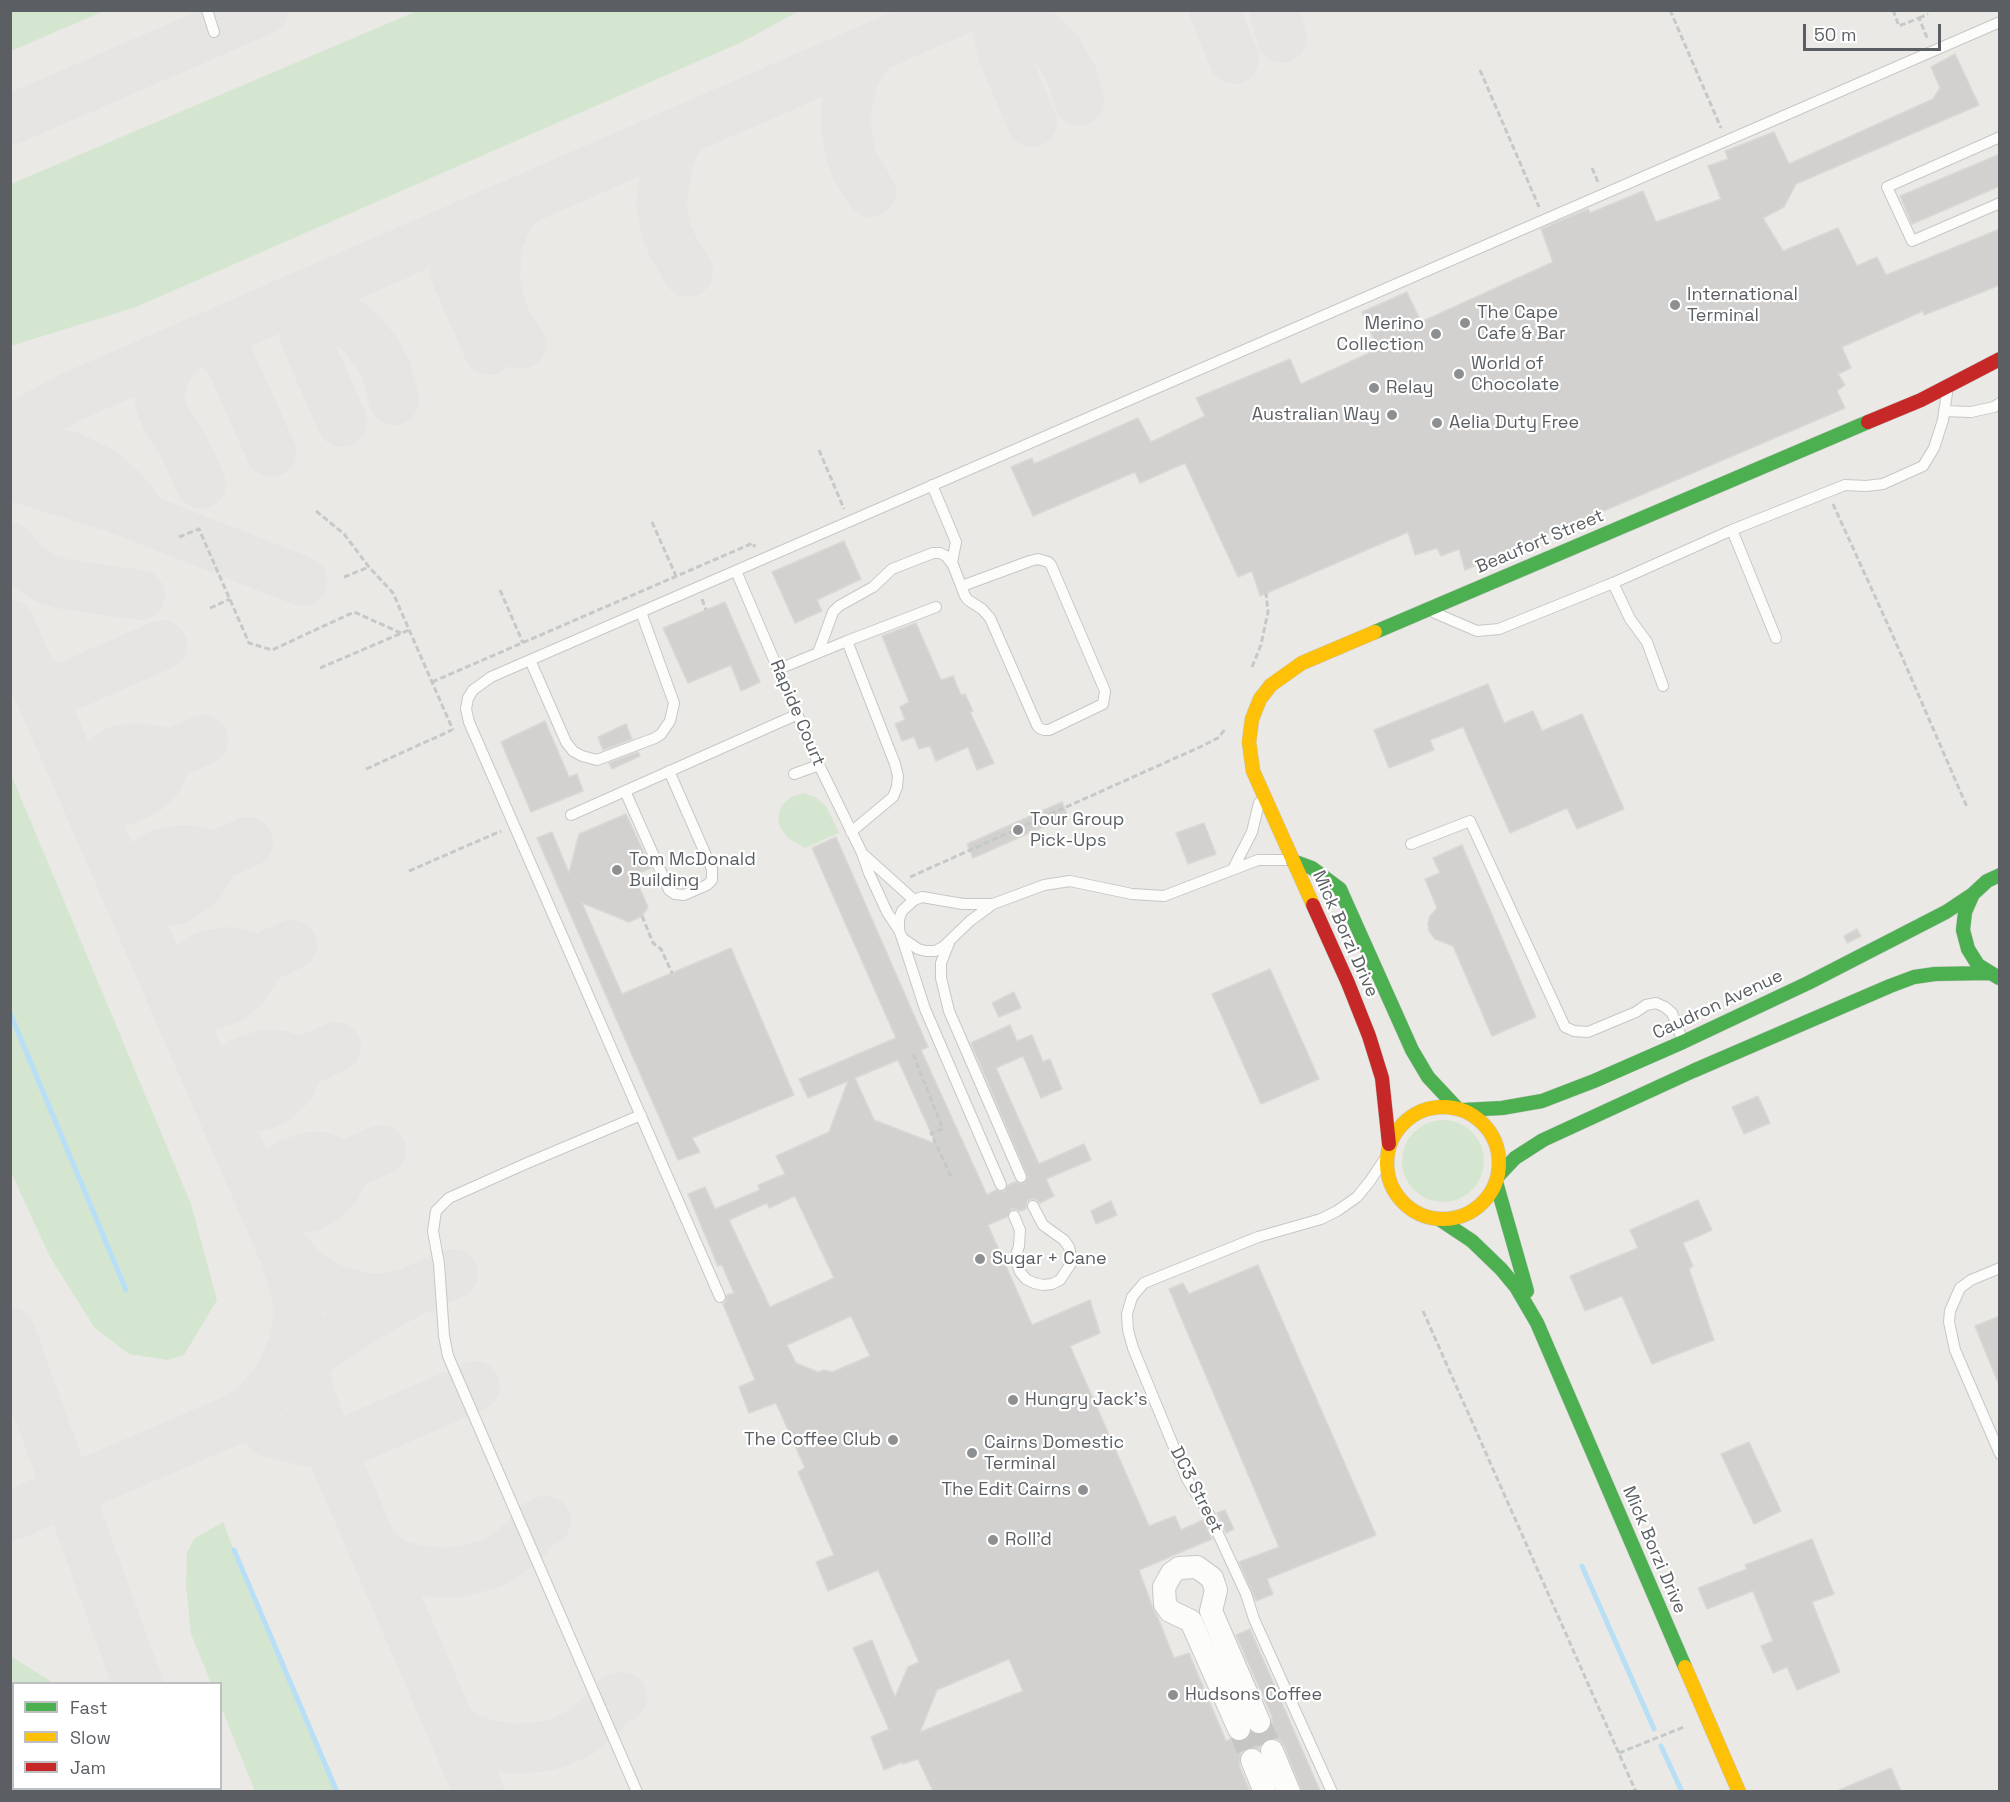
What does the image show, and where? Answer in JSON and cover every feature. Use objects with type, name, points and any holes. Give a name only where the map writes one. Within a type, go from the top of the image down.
[{"type":"street","name":"Beaufort Street","points":[[1293,861],[1253,771],[1249,742],[1252,719],[1260,699],[1271,685],[1302,663],[1921,400],[2000,360]]},
{"type":"street","name":"Mick Borzi Drive","points":[[1293,861],[1312,868],[1340,889],[1412,1050],[1428,1077],[1460,1109]]},
{"type":"street","name":"Mick Borzi Drive","points":[[1293,861],[1348,983],[1372,1045],[1382,1078],[1388,1149]]},
{"type":"street","name":"Caudron Avenue","points":[[1497,1178],[1515,1158],[1543,1140],[1688,1057],[1808,984],[1946,912],[1973,894],[1987,881],[2000,875]]},
{"type":"street","points":[[1973,894],[1965,912],[1963,930],[1968,949],[1978,965],[1995,978]]},
{"type":"street","name":"Caudron Avenue","points":[[1460,1109],[1502,1108],[1542,1101],[1688,1057],[1914,977],[1935,974],[1995,978]]},
{"type":"street","points":[[1440,1107],[1460,1109],[1475,1116],[1493,1136],[1500,1162],[1497,1178],[1488,1197],[1474,1210],[1457,1217],[1439,1219],[1417,1212],[1399,1197],[1391,1184],[1387,1169],[1388,1149],[1397,1130],[1409,1118],[1423,1110],[1440,1107]]},
{"type":"street","name":"Mick Borzi Drive","points":[[1497,1178],[1537,1323]]},
{"type":"street","name":"Mick Borzi Drive","points":[[1439,1219],[1472,1241],[1502,1269],[1516,1287],[1537,1323],[1739,1791]]},
{"type":"street","points":[[1188,1566],[1197,1567],[1212,1578],[1216,1590],[1211,1611],[1249,1726],[1191,1621],[1170,1611],[1165,1604],[1164,1587],[1172,1573],[1179,1569],[1188,1566]]},
{"type":"street","points":[[1265,1791],[1262,1756],[1289,1791]]},
{"type":"lane","points":[[207,10],[214,32]]},
{"type":"lane","points":[[720,1298],[474,731],[466,710],[468,698],[473,690],[491,676],[2000,21]]},
{"type":"lane","points":[[2000,137],[1887,187],[1912,241],[2000,203]]},
{"type":"lane","points":[[1427,609],[1477,631],[1499,629],[1613,583],[1732,530],[1845,485],[1883,484],[1923,466],[1934,448],[1943,420],[1947,386]]},
{"type":"lane","points":[[1944,411],[1971,412],[2000,404]]},
{"type":"lane","points":[[932,485],[956,542],[952,562]]},
{"type":"lane","points":[[1732,530],[1776,638]]},
{"type":"lane","points":[[818,653],[836,609],[873,587],[887,572],[933,553],[940,553],[952,562],[962,586],[968,600],[982,609],[990,618],[1036,725],[1049,730],[1102,704],[1105,691],[1048,562],[1030,561],[962,586]]},
{"type":"lane","name":"Rapide Court","points":[[736,571],[796,715],[862,853],[887,912],[901,934],[925,1009],[1001,1185]]},
{"type":"lane","points":[[1613,583],[1630,619],[1647,642],[1663,686]]},
{"type":"lane","points":[[778,669],[936,607]]},
{"type":"lane","points":[[531,660],[566,742],[573,751],[597,760],[655,738],[670,721],[674,703],[641,612]]},
{"type":"lane","points":[[847,641],[898,776],[893,797],[851,832]]},
{"type":"lane","points":[[571,815],[796,715]]},
{"type":"lane","points":[[794,774],[819,765]]},
{"type":"lane","points":[[625,791],[669,890],[675,894],[684,895],[699,889],[712,880],[712,869],[669,771]]},
{"type":"lane","points":[[1233,869],[1252,832],[1261,792]]},
{"type":"lane","points":[[1411,844],[1470,821],[1565,1027],[1574,1031],[1588,1032],[1636,1012],[1646,1005],[1656,1003],[1672,1013],[1688,1057]]},
{"type":"lane","name":"Rapide Court","points":[[862,853],[914,900]]},
{"type":"lane","points":[[993,904],[963,904],[922,897],[914,900],[902,911],[899,920],[901,934],[918,949],[926,951],[943,947],[970,921],[993,904],[1034,887],[1070,881],[1132,894],[1164,896],[1258,860],[1293,861]]},
{"type":"lane","points":[[950,940],[941,963],[941,978],[947,1003],[1021,1177]]},
{"type":"lane","points":[[637,1791],[448,1356],[444,1336],[439,1264],[433,1231],[436,1211],[450,1198],[641,1115]]},
{"type":"lane","name":"DC3 Street","points":[[1332,1791],[1208,1512],[1186,1479],[1133,1348],[1127,1314],[1132,1298],[1144,1283],[1258,1237],[1321,1220],[1337,1211],[1357,1197],[1370,1181],[1388,1149]]},
{"type":"lane","points":[[1014,1216],[1020,1230],[1016,1255],[1020,1272],[1026,1279],[1043,1285],[1060,1280],[1066,1273],[1071,1256],[1069,1248],[1064,1240],[1043,1225],[1033,1206]]},
{"type":"lane","points":[[2000,1268],[1971,1280],[1960,1288],[1950,1311],[1949,1322],[1955,1350],[2000,1454]]},
{"type":"path","points":[[1671,10],[1727,140]]},
{"type":"path","points":[[1893,10],[1899,26],[1928,14]]},
{"type":"path","points":[[1919,18],[1932,50]]},
{"type":"path","points":[[1480,70],[1544,219]]},
{"type":"path","points":[[819,450],[849,522]]},
{"type":"path","points":[[1828,492],[1967,807]]},
{"type":"path","points":[[316,511],[344,534],[369,567],[393,593],[453,730]]},
{"type":"path","points":[[652,522],[676,576]]},
{"type":"path","points":[[179,537],[198,529],[249,643],[272,650],[354,612],[401,633]]},
{"type":"path","points":[[432,682],[753,543]]},
{"type":"path","points":[[344,578],[369,567]]},
{"type":"path","points":[[500,590],[523,643]]},
{"type":"path","points":[[1249,676],[1261,645],[1268,612],[1266,593]]},
{"type":"path","points":[[210,608],[230,599]]},
{"type":"path","points":[[320,668],[409,630]]},
{"type":"path","points":[[895,884],[1200,747],[1218,738],[1230,721]]},
{"type":"path","points":[[366,769],[453,730],[474,731]]},
{"type":"path","points":[[409,871],[515,826]]},
{"type":"path","points":[[642,916],[653,943],[661,949],[672,973]]},
{"type":"path","points":[[913,1054],[943,1129],[931,1133],[952,1179]]},
{"type":"path","points":[[1423,1311],[1636,1791]]},
{"type":"path","points":[[1618,1753],[1707,1718]]},
{"type":"green space","points":[[11,10],[104,10],[104,11],[11,51]]},
{"type":"green space","points":[[417,11],[799,11],[742,42],[136,307],[11,346],[11,184]]},
{"type":"green space","points":[[10,772],[191,1204],[217,1300],[184,1355],[168,1360],[129,1354],[94,1327],[50,1257],[11,1172]]},
{"type":"green space","points":[[803,793],[815,797],[826,806],[839,833],[805,848],[788,838],[778,820],[781,806],[791,797]]},
{"type":"green space","points":[[1443,1120],[1459,1124],[1472,1132],[1480,1145],[1484,1161],[1480,1177],[1472,1190],[1459,1198],[1443,1202],[1427,1198],[1414,1190],[1406,1177],[1402,1161],[1406,1145],[1414,1132],[1427,1124]]},
{"type":"green space","points":[[223,1522],[337,1791],[255,1791],[222,1709],[222,1682],[211,1682],[191,1634],[186,1585],[187,1552],[195,1538]]},
{"type":"green space","points":[[10,1656],[52,1682],[12,1682],[12,1790],[106,1791],[11,1791]]},
{"type":"building","name":"International Terminal","points":[[1955,54],[1979,105],[1796,184],[1784,207],[1763,218],[1783,251],[1838,228],[1857,266],[1877,257],[1886,275],[2000,229],[2000,285],[1924,315],[1923,311],[1842,347],[1851,368],[1838,374],[1845,385],[1837,391],[1845,408],[1465,570],[1459,549],[1441,556],[1437,548],[1415,555],[1408,532],[1260,596],[1252,571],[1238,577],[1185,463],[1140,483],[1135,472],[1033,516],[1011,467],[1032,458],[1034,464],[1138,418],[1151,442],[1205,416],[1196,398],[1290,359],[1301,384],[1378,349],[1362,312],[1407,292],[1421,322],[1553,262],[1541,229],[1588,209],[1590,213],[1643,191],[1656,222],[1721,199],[1708,166],[1728,159],[1725,151],[1774,132],[1789,164],[1933,99],[1940,88],[1931,67]]},
{"type":"building","points":[[2000,154],[2000,186],[1912,224],[1900,196]]},
{"type":"building","points":[[844,541],[861,579],[817,600],[822,611],[795,623],[772,572]]},
{"type":"building","points":[[725,602],[760,682],[741,691],[731,665],[688,683],[663,628]]},
{"type":"building","points":[[916,623],[941,680],[953,676],[961,695],[965,694],[973,711],[970,712],[994,763],[977,770],[968,747],[936,761],[930,746],[919,749],[914,737],[902,741],[895,724],[905,720],[900,707],[909,702],[882,636]]},
{"type":"building","points":[[1488,684],[1504,723],[1533,711],[1542,731],[1582,714],[1624,809],[1577,829],[1567,808],[1510,833],[1463,727],[1430,740],[1434,750],[1389,768],[1374,730]]},
{"type":"building","points":[[545,721],[569,777],[577,774],[583,791],[531,812],[501,742]]},
{"type":"building","points":[[626,724],[632,739],[603,750],[598,737]]},
{"type":"building","points":[[638,752],[640,756],[612,769],[609,763]]},
{"type":"building","name":"Tour Group Pick-Ups","points":[[1062,802],[1068,816],[973,858],[967,844]]},
{"type":"building","points":[[626,814],[651,868],[634,875],[648,907],[642,916],[629,922],[582,903],[622,994],[731,948],[794,1095],[692,1138],[700,1152],[678,1160],[537,838],[552,832],[569,873],[579,834]]},
{"type":"building","points":[[1204,823],[1216,854],[1188,864],[1176,833]]},
{"type":"building","name":"Cairns Domestic Terminal","points":[[836,837],[928,1047],[921,1050],[987,1195],[996,1190],[1004,1192],[1008,1185],[1015,1182],[1023,1184],[1028,1177],[971,1043],[1010,1025],[1017,1041],[1032,1035],[1043,1062],[1050,1059],[1062,1089],[1041,1098],[1023,1056],[996,1068],[1039,1164],[1084,1144],[1091,1160],[1046,1179],[1054,1196],[1040,1203],[1036,1199],[1030,1199],[1026,1203],[1026,1209],[1020,1211],[1011,1209],[1007,1217],[988,1225],[1032,1325],[1090,1300],[1100,1333],[1070,1346],[1149,1526],[1175,1516],[1181,1530],[1203,1520],[1212,1539],[1139,1570],[1174,1658],[1189,1653],[1226,1741],[1230,1739],[1244,1742],[1251,1733],[1264,1735],[1270,1730],[1272,1717],[1236,1635],[1250,1629],[1320,1791],[1302,1791],[1284,1746],[1280,1740],[1273,1738],[1262,1742],[1259,1749],[1247,1747],[1241,1752],[1239,1765],[1250,1791],[933,1791],[918,1759],[903,1764],[902,1762],[884,1770],[871,1737],[889,1729],[853,1648],[872,1640],[895,1697],[908,1667],[919,1662],[878,1570],[828,1591],[816,1562],[834,1555],[798,1472],[805,1468],[776,1403],[749,1413],[739,1387],[755,1380],[723,1304],[727,1295],[734,1293],[722,1265],[718,1266],[688,1194],[705,1187],[715,1209],[760,1190],[758,1185],[785,1174],[776,1156],[829,1132],[848,1081],[808,1098],[799,1079],[896,1038],[812,848]],"holes":[[[898,1060],[936,1144],[874,1120],[855,1078]],[[795,1196],[834,1278],[770,1307],[729,1220],[767,1203],[769,1208]],[[851,1316],[870,1356],[832,1372],[824,1370],[818,1372],[796,1363],[787,1345]],[[1009,1659],[1023,1691],[920,1732],[937,1690]]]},
{"type":"building","points":[[1462,845],[1536,1017],[1492,1036],[1453,946],[1435,939],[1429,931],[1430,916],[1437,908],[1425,879],[1440,873],[1433,858]]},
{"type":"building","points":[[1857,929],[1861,936],[1847,943],[1844,936]]},
{"type":"building","points":[[1270,969],[1319,1079],[1261,1104],[1212,994]]},
{"type":"building","points":[[1014,992],[1021,1008],[999,1017],[992,1003]]},
{"type":"building","points":[[1758,1096],[1770,1123],[1744,1134],[1732,1107]]},
{"type":"building","points":[[1698,1200],[1712,1230],[1683,1243],[1693,1266],[1689,1269],[1714,1340],[1652,1364],[1622,1296],[1585,1311],[1570,1276],[1638,1248],[1630,1230]]},
{"type":"building","points":[[1111,1201],[1117,1215],[1096,1224],[1091,1211]]},
{"type":"building","points":[[1258,1265],[1376,1535],[1267,1579],[1273,1594],[1256,1601],[1239,1562],[1279,1547],[1169,1289],[1183,1283],[1189,1294]]},
{"type":"building","points":[[2000,1316],[2000,1385],[1999,1385],[1975,1326]]},
{"type":"building","points":[[1749,1442],[1781,1511],[1754,1524],[1721,1454]]},
{"type":"building","points":[[1225,1510],[1234,1529],[1226,1533],[1217,1513]]},
{"type":"building","points":[[1812,1539],[1834,1594],[1812,1602],[1840,1672],[1797,1690],[1787,1667],[1773,1673],[1761,1646],[1773,1641],[1753,1591],[1707,1609],[1698,1588],[1747,1569],[1745,1565]]},
{"type":"building","points":[[1891,1768],[1901,1791],[1837,1791]]},
{"type":"waterway","points":[[10,1013],[126,1290]]},
{"type":"waterway","points":[[234,1550],[337,1792]]},
{"type":"waterway","points":[[1582,1566],[1654,1729]]},
{"type":"waterway","points":[[1661,1746],[1682,1792]]},
{"type":"taxiway","points":[[10,120],[263,10]]},
{"type":"taxiway","points":[[10,434],[41,413],[71,397],[959,10]]},
{"type":"taxiway","points":[[1000,10],[1032,26],[1059,53],[1072,76],[1079,101]]},
{"type":"taxiway","points":[[1000,10],[999,37],[1003,54],[1032,122]]},
{"type":"taxiway","points":[[1214,10],[1234,59]]},
{"type":"taxiway","points":[[1274,10],[1282,38]]},
{"type":"taxiway","points":[[871,49],[852,82],[846,110],[846,127],[851,155],[857,170],[871,192]]},
{"type":"taxiway","points":[[684,131],[677,140],[668,161],[661,202],[671,243],[688,272]]},
{"type":"taxiway","points":[[517,203],[497,245],[495,277],[501,309],[521,344]]},
{"type":"taxiway","points":[[473,222],[457,243],[453,260],[455,273],[489,350]]},
{"type":"taxiway","points":[[324,287],[311,300],[307,308],[304,325],[305,337],[342,422]]},
{"type":"taxiway","points":[[294,300],[316,305],[339,315],[362,334],[377,353],[386,370],[394,400]]},
{"type":"taxiway","points":[[201,484],[183,445],[167,421],[160,403],[160,391],[167,367],[191,345],[201,342],[208,343],[217,346],[228,356],[271,452]]},
{"type":"taxiway","points":[[10,455],[24,451],[41,451],[72,457],[100,471],[134,504]]},
{"type":"taxiway","points":[[10,475],[111,506],[302,581]]},
{"type":"taxiway","points":[[10,547],[24,564],[47,579],[63,584],[140,595]]},
{"type":"taxiway","points":[[10,625],[284,1253],[296,1290],[303,1361],[310,1395],[322,1429],[479,1792]]},
{"type":"taxiway","points":[[32,673],[43,684],[59,689],[162,645]]},
{"type":"taxiway","points":[[167,756],[159,777],[145,791],[128,799],[107,801],[83,792],[91,773],[98,764],[117,751],[137,748],[158,751],[167,756],[203,740]]},
{"type":"taxiway","points":[[211,858],[200,883],[178,899],[156,903],[128,895],[138,871],[163,853],[196,851],[211,858],[248,842]]},
{"type":"taxiway","points":[[256,961],[254,970],[245,985],[231,998],[210,1005],[197,1005],[172,997],[183,972],[205,957],[232,952],[256,961],[292,945]]},
{"type":"taxiway","points":[[300,1063],[290,1086],[276,1099],[265,1104],[244,1107],[216,1099],[231,1071],[245,1061],[272,1055],[300,1063],[336,1047]]},
{"type":"taxiway","points":[[345,1166],[336,1187],[312,1206],[290,1210],[261,1202],[272,1178],[289,1164],[310,1157],[321,1157],[345,1166],[381,1150]]},
{"type":"taxiway","points":[[281,1244],[298,1266],[333,1289],[365,1298],[382,1298],[409,1293]]},
{"type":"taxiway","points":[[281,1379],[316,1351],[370,1315],[411,1292],[453,1274]]},
{"type":"taxiway","points":[[10,1516],[251,1410],[274,1385],[282,1371],[294,1343],[297,1323]]},
{"type":"taxiway","points":[[10,1332],[137,1682]]},
{"type":"taxiway","points":[[269,1432],[315,1443],[349,1441],[475,1386]]},
{"type":"taxiway","points":[[374,1550],[398,1565],[412,1569],[440,1573],[458,1572],[490,1564],[505,1556],[525,1540],[537,1525],[546,1521]]},
{"type":"taxiway","points":[[451,1726],[469,1738],[489,1745],[516,1749],[546,1746],[581,1732],[614,1700],[622,1697]]},
{"type":"tunnel","points":[[1259,1722],[1272,1751]]},
{"type":"tunnel","points":[[1239,1729],[1252,1760]]},
{"type":"traffic: fast","points":[[1375,632],[1868,422]]},
{"type":"traffic: fast","points":[[1293,861],[1312,868],[1340,889],[1412,1050],[1428,1077],[1457,1108]]},
{"type":"traffic: fast","points":[[1999,978],[1978,965],[1968,949],[1963,930],[1965,912],[1973,894],[1987,881],[2000,875]]},
{"type":"traffic: fast","points":[[1463,1110],[1502,1108],[1542,1101],[1594,1081],[1808,983],[1946,912],[1973,894]]},
{"type":"traffic: fast","points":[[1499,1175],[1515,1158],[1543,1140],[1693,1071],[1890,986],[1914,977],[1935,974],[1989,973]]},
{"type":"traffic: fast","points":[[1496,1182],[1527,1291]]},
{"type":"traffic: fast","points":[[1439,1219],[1472,1241],[1501,1269],[1516,1287],[1537,1323],[1685,1667]]},
{"type":"traffic: slow","points":[[1313,905],[1253,771],[1249,742],[1252,719],[1260,699],[1271,685],[1302,663],[1375,632]]},
{"type":"traffic: slow","points":[[1443,1107],[1464,1111],[1483,1123],[1495,1142],[1499,1163],[1495,1184],[1483,1203],[1464,1215],[1443,1219],[1422,1215],[1403,1203],[1391,1184],[1387,1163],[1391,1142],[1403,1123],[1422,1111],[1443,1107]]},
{"type":"traffic: slow","points":[[1685,1667],[1739,1792]]},
{"type":"traffic: jam","points":[[1868,422],[1921,400],[2000,359]]},
{"type":"traffic: jam","points":[[1313,905],[1369,1036],[1382,1078],[1389,1144]]},
{"type":"place","name":"International Terminal","points":[[1675,305]]},
{"type":"place","name":"The Cape Cafe & Bar","points":[[1465,323]]},
{"type":"place","name":"Merino Collection","points":[[1436,334]]},
{"type":"place","name":"World of Chocolate","points":[[1459,374]]},
{"type":"place","name":"Relay","points":[[1374,388]]},
{"type":"place","name":"Australian Way","points":[[1392,415]]},
{"type":"place","name":"Aelia Duty Free","points":[[1437,423]]},
{"type":"place","name":"Tour Group Pick-Ups","points":[[1018,830]]},
{"type":"place","name":"Tom McDonald Building","points":[[617,870]]},
{"type":"place","name":"Sugar + Cane","points":[[980,1259]]},
{"type":"place","name":"Hungry Jack's","points":[[1013,1400]]},
{"type":"place","name":"The Coffee Club","points":[[893,1440]]},
{"type":"place","name":"Cairns Domestic Terminal","points":[[972,1453]]},
{"type":"place","name":"The Edit Cairns","points":[[1083,1490]]},
{"type":"place","name":"Roll'd","points":[[993,1540]]},
{"type":"place","name":"Hudsons Coffee","points":[[1173,1695]]}]
